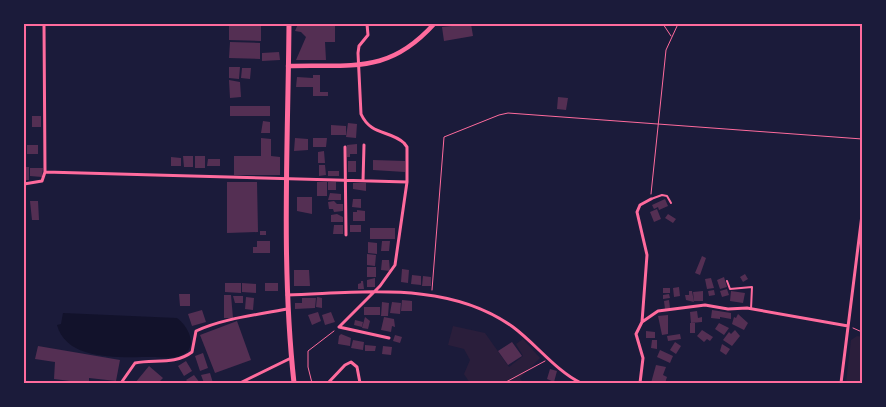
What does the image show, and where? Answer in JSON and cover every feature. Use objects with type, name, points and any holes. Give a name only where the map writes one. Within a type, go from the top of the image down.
[{"type":"main road","points":[[288,24],[286,295],[294,383]]},
{"type":"street","points":[[24,184],[42,181],[45,172],[44,24]]},
{"type":"street","points":[[338,327],[374,293],[395,265],[407,182],[407,147],[404,143],[379,133],[364,121],[361,114],[357,64],[359,46],[368,35],[367,24]]},
{"type":"street","points":[[288,66],[376,63],[392,58],[418,41],[434,24]]},
{"type":"street","points":[[364,145],[364,181]]},
{"type":"street","points":[[345,147],[346,235]]},
{"type":"street","points":[[45,172],[407,182]]},
{"type":"street","points":[[640,383],[643,358],[636,340],[636,334],[642,322],[647,255],[637,212],[640,205],[650,199]]},
{"type":"street","points":[[841,383],[862,215]]},
{"type":"street","points":[[286,295],[431,294],[462,301],[486,311],[513,327],[570,377],[581,383]]},
{"type":"street","points":[[642,322],[658,310],[705,305],[728,309],[751,309],[848,326]]},
{"type":"street","points":[[121,383],[134,363],[173,360],[187,356],[192,352],[196,331],[202,328],[236,318],[287,309]]},
{"type":"street","points":[[338,327],[389,338]]},
{"type":"street","points":[[240,383],[291,358]]},
{"type":"street","points":[[328,383],[345,365],[351,362],[357,367],[360,383]]},
{"type":"street","points":[[567,383],[570,377]]},
{"type":"lane","points":[[650,199],[662,195],[666,196],[671,203]]},
{"type":"lane","points":[[727,281],[730,289],[752,287],[751,309]]},
{"type":"path","points":[[663,24],[672,37]]},
{"type":"path","points":[[650,199],[666,50],[678,24]]},
{"type":"path","points":[[431,294],[444,136],[508,113],[862,139]]},
{"type":"path","points":[[848,326],[862,332]]},
{"type":"path","points":[[312,383],[308,367],[308,351],[338,327]]},
{"type":"path","points":[[492,383],[506,382],[550,358]]},
{"type":"shaded area","points":[[63,313],[177,318],[188,331],[191,342],[190,347],[182,355],[171,357],[111,357],[97,355],[72,346],[63,337],[57,325],[61,324]]},
{"type":"shaded area","points":[[453,326],[485,333],[509,367],[523,356],[516,344],[523,339],[540,358],[520,378],[523,383],[470,383],[464,374],[470,360],[464,349],[448,345]]},
{"type":"shaded area","points":[[857,336],[862,337],[862,383],[846,383],[851,340]]},
{"type":"building","points":[[298,24],[311,26],[312,24],[335,24],[335,42],[325,42],[326,60],[296,60],[306,37],[301,32],[295,31]]},
{"type":"building","points":[[471,24],[473,36],[444,41],[442,27]]},
{"type":"building","points":[[229,25],[261,26],[261,41],[229,40]]},
{"type":"building","points":[[230,42],[260,43],[260,59],[229,58]]},
{"type":"building","points":[[279,52],[280,60],[262,61],[262,53]]},
{"type":"building","points":[[229,67],[240,67],[239,79],[229,78]]},
{"type":"building","points":[[242,68],[251,68],[250,79],[241,78]]},
{"type":"building","points":[[313,75],[320,75],[320,92],[328,92],[328,96],[313,96],[313,87],[296,87],[297,77],[313,78]]},
{"type":"building","points":[[229,80],[240,82],[241,97],[230,98]]},
{"type":"building","points":[[558,97],[568,98],[566,110],[557,109]]},
{"type":"building","points":[[230,106],[270,106],[270,116],[230,116]]},
{"type":"building","points":[[32,116],[41,116],[41,127],[32,127]]},
{"type":"building","points":[[263,121],[270,122],[270,133],[261,133]]},
{"type":"building","points":[[348,123],[357,124],[356,138],[346,137]]},
{"type":"building","points":[[331,125],[346,126],[346,135],[331,135]]},
{"type":"building","points":[[261,138],[271,139],[271,156],[280,157],[280,175],[234,175],[234,156],[261,156]]},
{"type":"building","points":[[295,138],[308,139],[308,150],[294,151]]},
{"type":"building","points":[[313,138],[327,138],[326,147],[313,147]]},
{"type":"building","points":[[357,144],[357,154],[350,154],[350,157],[347,157],[347,145]]},
{"type":"building","points":[[27,145],[38,145],[38,154],[27,154]]},
{"type":"building","points":[[324,151],[325,163],[318,163],[318,152]]},
{"type":"building","points":[[183,156],[193,156],[193,167],[184,167]]},
{"type":"building","points":[[195,156],[205,156],[205,168],[195,168]]},
{"type":"building","points":[[171,157],[181,158],[181,166],[171,166]]},
{"type":"building","points":[[208,159],[220,159],[220,166],[207,166]]},
{"type":"building","points":[[373,160],[405,161],[405,172],[373,170]]},
{"type":"building","points":[[348,161],[356,161],[356,172],[348,172]]},
{"type":"building","points":[[319,165],[325,165],[326,175],[319,176]]},
{"type":"building","points":[[24,167],[29,167],[29,180],[24,180]]},
{"type":"building","points":[[30,168],[43,168],[42,177],[30,176]]},
{"type":"building","points":[[328,171],[339,171],[339,176],[328,176]]},
{"type":"building","points":[[227,182],[257,182],[258,232],[227,233]]},
{"type":"building","points":[[317,182],[327,182],[327,196],[317,196]]},
{"type":"building","points":[[328,182],[336,182],[336,190],[328,190]]},
{"type":"building","points":[[353,183],[366,183],[366,191],[353,189]]},
{"type":"building","points":[[330,193],[341,194],[341,200],[328,200]]},
{"type":"building","points":[[297,197],[312,197],[312,214],[297,211]]},
{"type":"building","points":[[353,199],[361,199],[361,208],[352,207]]},
{"type":"building","points":[[665,199],[668,206],[659,210],[658,207],[654,209],[652,205]]},
{"type":"building","points":[[30,201],[38,201],[39,220],[32,220]]},
{"type":"building","points":[[334,201],[337,204],[343,204],[343,211],[334,212],[333,209],[329,209],[328,202]]},
{"type":"building","points":[[657,209],[661,219],[654,222],[650,212]]},
{"type":"building","points":[[357,210],[365,211],[365,221],[353,221],[353,212],[357,212]]},
{"type":"building","points":[[337,214],[343,217],[343,222],[331,222],[331,215]]},
{"type":"building","points":[[668,214],[676,219],[673,223],[665,218]]},
{"type":"building","points":[[334,225],[343,225],[343,234],[333,234]]},
{"type":"building","points":[[350,225],[361,225],[361,232],[350,232]]},
{"type":"building","points":[[370,228],[395,228],[395,239],[370,239]]},
{"type":"building","points":[[260,231],[266,231],[266,235],[260,235]]},
{"type":"building","points":[[257,241],[270,241],[270,253],[253,253],[253,247],[257,247]]},
{"type":"building","points":[[382,241],[390,241],[389,251],[381,251]]},
{"type":"building","points":[[368,242],[377,243],[377,254],[368,253]]},
{"type":"building","points":[[367,254],[376,255],[375,266],[367,265]]},
{"type":"building","points":[[702,256],[706,258],[700,275],[695,273]]},
{"type":"building","points":[[382,260],[389,260],[390,271],[381,270]]},
{"type":"building","points":[[367,267],[376,267],[376,277],[367,277]]},
{"type":"building","points":[[402,269],[409,270],[408,283],[401,282]]},
{"type":"building","points":[[294,270],[309,270],[310,286],[294,286]]},
{"type":"building","points":[[745,274],[748,279],[743,282],[740,277]]},
{"type":"building","points":[[412,275],[421,276],[421,285],[411,284]]},
{"type":"building","points":[[423,276],[431,277],[431,286],[422,286]]},
{"type":"building","points":[[724,277],[727,287],[720,289],[717,280]]},
{"type":"building","points":[[375,278],[375,287],[367,287],[367,280]]},
{"type":"building","points":[[711,278],[714,288],[707,289],[705,279]]},
{"type":"building","points":[[363,281],[364,289],[358,289],[358,284]]},
{"type":"building","points":[[225,283],[241,283],[241,293],[225,292]]},
{"type":"building","points":[[242,283],[256,284],[256,293],[242,292]]},
{"type":"building","points":[[265,283],[278,283],[278,291],[265,291]]},
{"type":"building","points":[[679,287],[680,296],[674,297],[673,288]]},
{"type":"building","points":[[663,288],[670,288],[670,293],[663,293]]},
{"type":"building","points":[[727,289],[729,295],[722,297],[720,291]]},
{"type":"building","points":[[714,290],[715,295],[709,296],[708,291]]},
{"type":"building","points":[[689,291],[692,291],[694,302],[686,300],[685,295],[689,295]]},
{"type":"building","points":[[703,291],[703,301],[694,301],[693,292]]},
{"type":"building","points":[[731,291],[745,293],[743,303],[730,301]]},
{"type":"building","points":[[179,294],[190,294],[190,306],[180,306]]},
{"type":"building","points":[[669,294],[670,298],[663,299],[663,295]]},
{"type":"building","points":[[224,295],[231,295],[233,318],[224,318]]},
{"type":"building","points":[[233,296],[243,296],[243,303],[235,303]]},
{"type":"building","points":[[246,297],[254,298],[253,310],[245,309]]},
{"type":"building","points":[[317,297],[322,298],[322,308],[316,307]]},
{"type":"building","points":[[302,298],[316,298],[315,308],[295,309],[295,303],[302,303]]},
{"type":"building","points":[[402,300],[412,301],[412,311],[401,311]]},
{"type":"building","points":[[669,300],[670,308],[665,309],[664,301]]},
{"type":"building","points":[[382,302],[389,303],[388,316],[381,316]]},
{"type":"building","points":[[392,302],[401,303],[400,314],[390,313]]},
{"type":"building","points":[[364,307],[380,307],[380,315],[364,315]]},
{"type":"building","points":[[202,310],[206,322],[192,326],[188,314]]},
{"type":"building","points":[[712,310],[731,313],[731,319],[711,318]]},
{"type":"building","points":[[697,311],[698,318],[702,317],[702,322],[691,323],[690,312]]},
{"type":"building","points":[[318,312],[321,321],[312,325],[308,315]]},
{"type":"building","points":[[331,312],[335,322],[325,325],[322,315]]},
{"type":"building","points":[[738,314],[748,323],[744,330],[732,324],[734,317],[736,318]]},
{"type":"building","points":[[668,315],[668,334],[662,335],[658,316]]},
{"type":"building","points":[[365,317],[370,321],[368,329],[362,328]]},
{"type":"building","points":[[384,317],[394,319],[395,327],[392,326],[391,332],[381,330]]},
{"type":"building","points":[[355,320],[363,322],[362,327],[354,325]]},
{"type":"building","points":[[237,321],[251,360],[215,373],[200,335]]},
{"type":"building","points":[[690,323],[695,323],[695,333],[690,333]]},
{"type":"building","points":[[719,323],[729,328],[724,335],[715,329]]},
{"type":"building","points":[[702,330],[713,337],[710,341],[707,339],[704,342],[697,336]]},
{"type":"building","points":[[735,330],[740,336],[732,346],[723,340],[729,332],[731,334]]},
{"type":"building","points":[[646,331],[655,332],[655,338],[646,338]]},
{"type":"building","points":[[341,334],[351,338],[350,346],[338,344]]},
{"type":"building","points":[[680,334],[681,339],[668,341],[667,336]]},
{"type":"building","points":[[395,335],[402,337],[400,343],[393,341]]},
{"type":"building","points":[[353,340],[364,342],[363,350],[351,348]]},
{"type":"building","points":[[652,340],[657,340],[657,349],[651,348]]},
{"type":"building","points":[[512,342],[522,356],[508,365],[498,351]]},
{"type":"building","points":[[675,342],[681,346],[676,354],[670,350]]},
{"type":"building","points":[[722,344],[730,349],[726,355],[720,351]]},
{"type":"building","points":[[365,345],[376,346],[375,351],[365,351]]},
{"type":"building","points":[[38,346],[120,360],[116,381],[89,378],[89,383],[86,383],[54,379],[55,362],[35,359]]},
{"type":"building","points":[[383,346],[392,347],[391,355],[382,354]]},
{"type":"building","points":[[660,350],[673,356],[670,363],[657,357]]},
{"type":"building","points":[[203,353],[208,368],[200,371],[195,356]]},
{"type":"building","points":[[186,361],[192,371],[184,376],[178,366]]},
{"type":"building","points":[[656,365],[666,367],[663,375],[667,377],[665,383],[651,383]]},
{"type":"building","points":[[149,366],[163,378],[158,383],[135,383]]},
{"type":"building","points":[[550,369],[557,371],[554,382],[547,379]]},
{"type":"building","points":[[210,373],[213,383],[204,383],[201,375]]},
{"type":"building","points":[[194,375],[200,383],[189,383],[186,380]]}]
